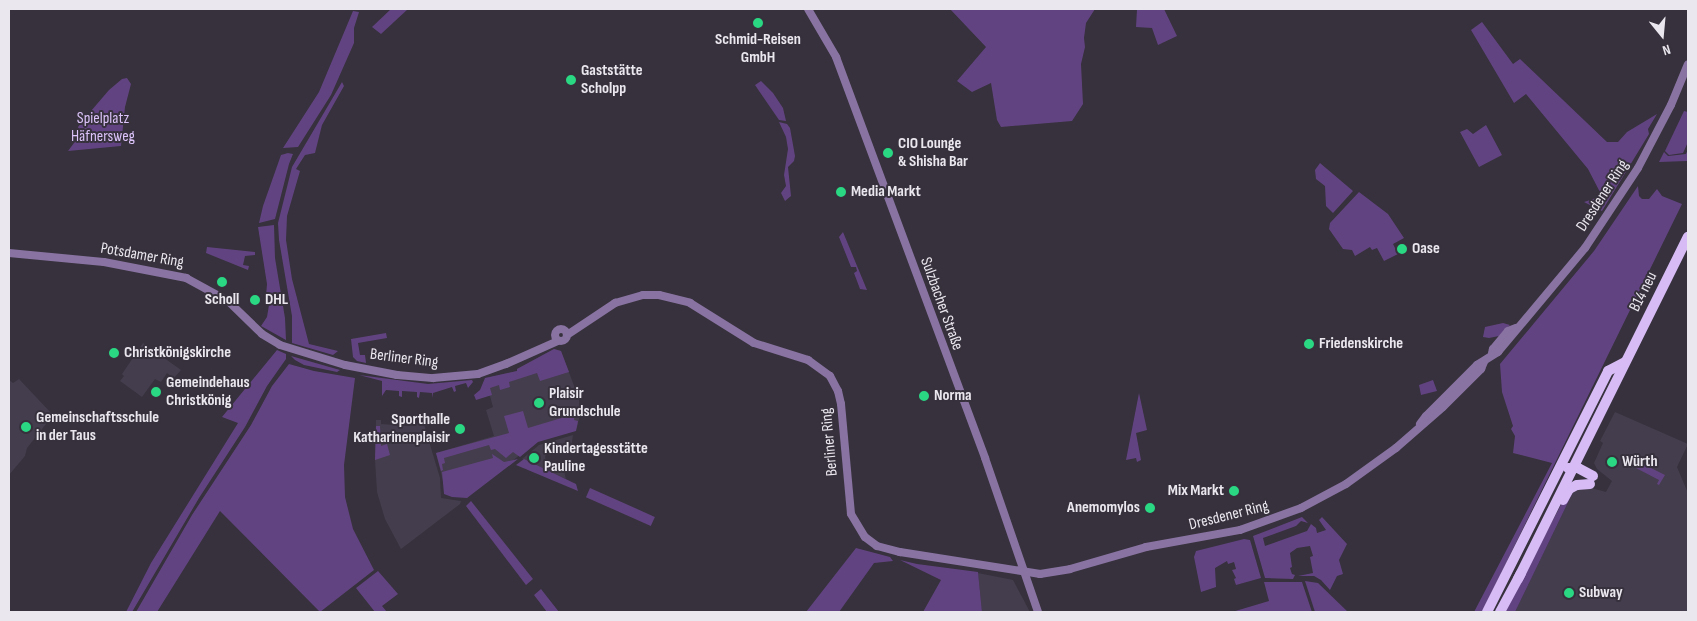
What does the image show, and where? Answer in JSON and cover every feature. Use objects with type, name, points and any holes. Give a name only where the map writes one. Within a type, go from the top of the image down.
[{"type":"main road","name":"B14 neu","points":[[1518,579],[1571,469],[1688,237]]},
{"type":"main road","points":[[1487,612],[1608,371],[1626,361]]},
{"type":"main road","points":[[1584,444],[1584,463],[1591,480]]},
{"type":"main road","points":[[1571,447],[1571,469],[1579,479],[1591,480]]},
{"type":"main road","points":[[1554,478],[1560,473],[1571,469]]},
{"type":"main road","points":[[1500,612],[1567,492],[1577,485],[1591,480]]},
{"type":"street","name":"Sulzbacher Straße","points":[[808,9],[836,57],[984,458],[1038,612]]},
{"type":"street","name":"Dresdener Ring","points":[[1024,570],[1040,574],[1063,570],[1146,548],[1240,530],[1270,521],[1301,508],[1346,484],[1390,453],[1432,418],[1481,369],[1492,353],[1498,352],[1516,328],[1585,248],[1610,213],[1652,141],[1671,105],[1688,64]]},
{"type":"street","name":"Potsdamer Ring","points":[[9,253],[110,263],[186,278],[228,301],[262,334],[280,345],[307,354]]},
{"type":"street","name":"Berliner Ring","points":[[307,354],[397,375],[448,378],[478,374],[506,364],[555,340],[558,330],[568,332],[615,303],[644,295],[659,295],[690,303],[754,343],[808,360],[830,376],[842,404],[851,514],[865,538],[877,546],[900,552],[1024,570]]},
{"type":"shaded area","points":[[143,343],[181,370],[174,378],[167,373],[161,382],[155,379],[142,397],[120,381],[124,376],[122,374]]},
{"type":"shaded area","points":[[554,349],[561,351],[579,399],[580,414],[577,428],[538,440],[506,466],[443,481],[436,453],[494,436],[486,410],[493,407],[490,396],[487,396],[491,377],[517,371],[517,369]]},
{"type":"shaded area","name":"Gemeinschaftsschule in der Taus","points":[[19,379],[53,415],[27,448],[25,456],[9,475],[9,380],[13,383]]},
{"type":"shaded area","points":[[1615,412],[1688,444],[1677,467],[1688,493],[1688,612],[1515,612],[1574,490],[1588,487],[1606,492],[1612,481],[1597,469],[1594,463],[1603,443],[1600,441]]},
{"type":"shaded area","points":[[376,420],[381,420],[381,424],[408,426],[423,421],[440,478],[441,498],[461,501],[460,504],[401,549],[385,519],[377,492],[375,460]]},
{"type":"shaded area","name":"Kindertagesstätte Pauline","points":[[573,435],[571,448],[555,446],[548,449],[545,457],[547,464],[552,469],[559,470],[566,467],[567,470],[564,471],[566,479],[522,459],[539,445]]},
{"type":"shaded area","points":[[978,573],[1013,580],[1030,612],[982,612]]},
{"type":"green space","points":[[391,9],[408,9],[381,34],[372,27]]},
{"type":"green space","points":[[950,9],[1095,9],[1086,23],[1084,38],[1085,47],[1081,64],[1083,104],[1072,121],[1001,127],[997,120],[991,83],[972,92],[957,81],[986,47]]},
{"type":"green space","points":[[1137,9],[1164,9],[1177,36],[1158,45],[1152,28],[1136,27]]},
{"type":"green space","points":[[353,11],[359,12],[354,28],[354,43],[331,95],[298,147],[283,148],[319,92]]},
{"type":"green space","points":[[1482,22],[1513,64],[1520,59],[1607,142],[1618,142],[1627,132],[1657,114],[1648,129],[1649,134],[1602,211],[1584,202],[1602,196],[1588,169],[1526,94],[1514,103],[1471,30]]},
{"type":"green space","name":"Spielplatz Häfnersweg","points":[[127,78],[131,84],[125,107],[121,146],[68,151],[80,135],[78,127],[109,90],[122,79]]},
{"type":"green space","points":[[761,81],[773,93],[783,108],[786,121],[779,120],[755,85]]},
{"type":"green space","points":[[342,82],[344,86],[322,125],[315,153],[305,155],[296,169],[300,171],[287,216],[286,240],[292,279],[309,344],[338,351],[333,355],[292,343],[292,316],[279,240],[278,223],[292,167]]},
{"type":"green space","points":[[1684,111],[1688,112],[1688,142],[1683,153],[1669,155],[1665,151]]},
{"type":"green space","points":[[779,122],[787,124],[790,128],[795,156],[794,161],[788,167],[791,196],[785,201],[781,193],[786,186],[784,175],[788,149],[786,137]]},
{"type":"green space","points":[[1486,125],[1502,155],[1479,167],[1460,132],[1467,129],[1473,134]]},
{"type":"green space","points":[[1688,149],[1687,161],[1659,162],[1664,152],[1668,156],[1686,154]]},
{"type":"green space","points":[[293,154],[275,219],[259,223],[281,155]]},
{"type":"green space","points":[[1320,163],[1353,191],[1333,213],[1326,206],[1325,186],[1316,179],[1315,170]]},
{"type":"green space","points":[[1638,186],[1639,196],[1642,199],[1649,199],[1657,189],[1662,196],[1682,204],[1482,612],[1474,612],[1552,463],[1513,453],[1515,436],[1511,429],[1513,426],[1502,392],[1500,364],[1594,251]]},
{"type":"green space","points":[[1359,192],[1388,214],[1404,238],[1393,244],[1398,254],[1384,261],[1377,248],[1372,250],[1370,247],[1355,256],[1352,250],[1343,249],[1329,229],[1330,223]]},
{"type":"green space","points":[[274,225],[275,258],[285,318],[286,340],[261,326],[267,317],[269,305],[266,296],[267,284],[258,227]]},
{"type":"green space","points":[[843,232],[867,290],[860,289],[854,273],[857,271],[856,267],[851,267],[839,237]]},
{"type":"green space","points":[[207,247],[255,252],[255,255],[245,256],[243,265],[249,266],[248,270],[206,253]]},
{"type":"green space","points":[[1503,323],[1510,325],[1499,336],[1483,337],[1485,327]]},
{"type":"green space","points":[[386,333],[387,338],[358,343],[360,355],[365,355],[366,363],[357,361],[353,357],[351,339]]},
{"type":"green space","points":[[554,349],[561,351],[569,372],[540,381],[537,373],[509,382],[510,387],[500,390],[499,385],[490,388],[492,395],[476,400],[474,395],[480,390],[485,378],[517,371],[517,369]]},
{"type":"green space","points":[[277,350],[286,354],[286,359],[267,386],[245,427],[199,498],[132,612],[126,612],[151,563],[238,423],[222,417]]},
{"type":"green space","points":[[291,356],[340,370],[337,372],[304,365]]},
{"type":"green space","points":[[289,364],[314,371],[355,378],[344,465],[345,497],[353,529],[374,570],[320,612],[220,511],[157,612],[136,612],[192,515],[251,425],[272,386]]},
{"type":"green space","points":[[359,375],[428,384],[472,380],[473,382],[468,388],[466,383],[455,386],[456,391],[454,392],[452,387],[433,393],[433,398],[432,393],[420,392],[419,398],[417,397],[417,392],[402,391],[402,397],[399,396],[399,391],[386,390],[382,396],[382,381]]},
{"type":"green space","points":[[1433,380],[1437,391],[1421,395],[1419,385]]},
{"type":"green space","points":[[1139,393],[1147,430],[1136,433],[1141,460],[1137,462],[1136,458],[1126,460]]},
{"type":"green space","points":[[523,411],[528,428],[575,414],[574,420],[578,421],[576,431],[538,442],[520,457],[513,452],[506,458],[495,449],[491,450],[489,445],[444,458],[445,463],[442,464],[443,470],[441,471],[436,453],[509,433],[504,416]]},
{"type":"green space","points":[[376,426],[380,426],[381,446],[387,444],[390,455],[375,460]]},
{"type":"green space","points":[[492,454],[504,462],[518,459],[467,498],[452,497],[444,494],[442,472],[493,458]]},
{"type":"green space","points":[[524,459],[576,484],[578,491],[516,465]]},
{"type":"green space","points":[[1639,462],[1665,475],[1659,485],[1657,484],[1659,480],[1636,468]]},
{"type":"green space","points":[[590,488],[655,517],[651,526],[586,497]]},
{"type":"green space","points":[[1574,490],[1515,612],[1504,612],[1563,501]]},
{"type":"green space","points":[[471,501],[533,579],[526,585],[466,506]]},
{"type":"green space","points":[[1302,517],[1308,523],[1301,521],[1296,526],[1263,538],[1265,546],[1307,531],[1311,524],[1316,528],[1317,533],[1326,530],[1319,520],[1322,517],[1347,544],[1339,560],[1343,574],[1337,576],[1330,590],[1321,580],[1314,576],[1298,576],[1313,573],[1310,557],[1313,556],[1310,546],[1297,548],[1290,553],[1292,567],[1290,568],[1292,574],[1295,575],[1293,579],[1265,578],[1253,536]]},
{"type":"green space","points":[[1244,539],[1250,540],[1261,578],[1236,585],[1234,579],[1236,578],[1232,570],[1236,569],[1234,562],[1228,564],[1227,561],[1215,568],[1216,587],[1201,592],[1194,557],[1196,551]]},
{"type":"green space","points":[[856,548],[890,557],[893,561],[874,563],[839,612],[806,612]]},
{"type":"green space","points":[[900,560],[978,572],[982,612],[923,612],[941,580]]},
{"type":"green space","points":[[378,571],[398,594],[382,606],[387,612],[375,612],[356,588]]},
{"type":"green space","points":[[1305,581],[1318,583],[1348,612],[1315,612]]},
{"type":"green space","points":[[1264,582],[1302,582],[1312,612],[1232,612],[1269,601]]},
{"type":"green space","points":[[541,589],[559,612],[547,612],[534,595]]},
{"type":"place","name":"Schmid-Reisen GmbH","points":[[758,23]]},
{"type":"place","name":"Gaststätte Scholpp","points":[[571,80]]},
{"type":"place","name":"CIO Lounge & Shisha Bar","points":[[888,153]]},
{"type":"place","name":"Media Markt","points":[[841,192]]},
{"type":"place","name":"Oase","points":[[1402,249]]},
{"type":"place","name":"Scholl","points":[[222,282]]},
{"type":"place","name":"DHL","points":[[255,300]]},
{"type":"place","name":"Friedenskirche","points":[[1309,344]]},
{"type":"place","name":"Christkönigskirche","points":[[114,353]]},
{"type":"place","name":"Gemeindehaus Christkönig","points":[[156,392]]},
{"type":"place","name":"Norma","points":[[924,396]]},
{"type":"place","name":"Plaisir Grundschule","points":[[539,403]]},
{"type":"place","name":"Gemeinschaftsschule in der Taus","points":[[26,427]]},
{"type":"place","name":"Sporthalle Katharinenplaisir","points":[[460,429]]},
{"type":"place","name":"Kindertagesstätte Pauline","points":[[534,458]]},
{"type":"place","name":"Würth","points":[[1612,462]]},
{"type":"place","name":"Mix Markt","points":[[1234,491]]},
{"type":"place","name":"Anemomylos","points":[[1150,508]]},
{"type":"place","name":"Subway","points":[[1569,593]]}]
